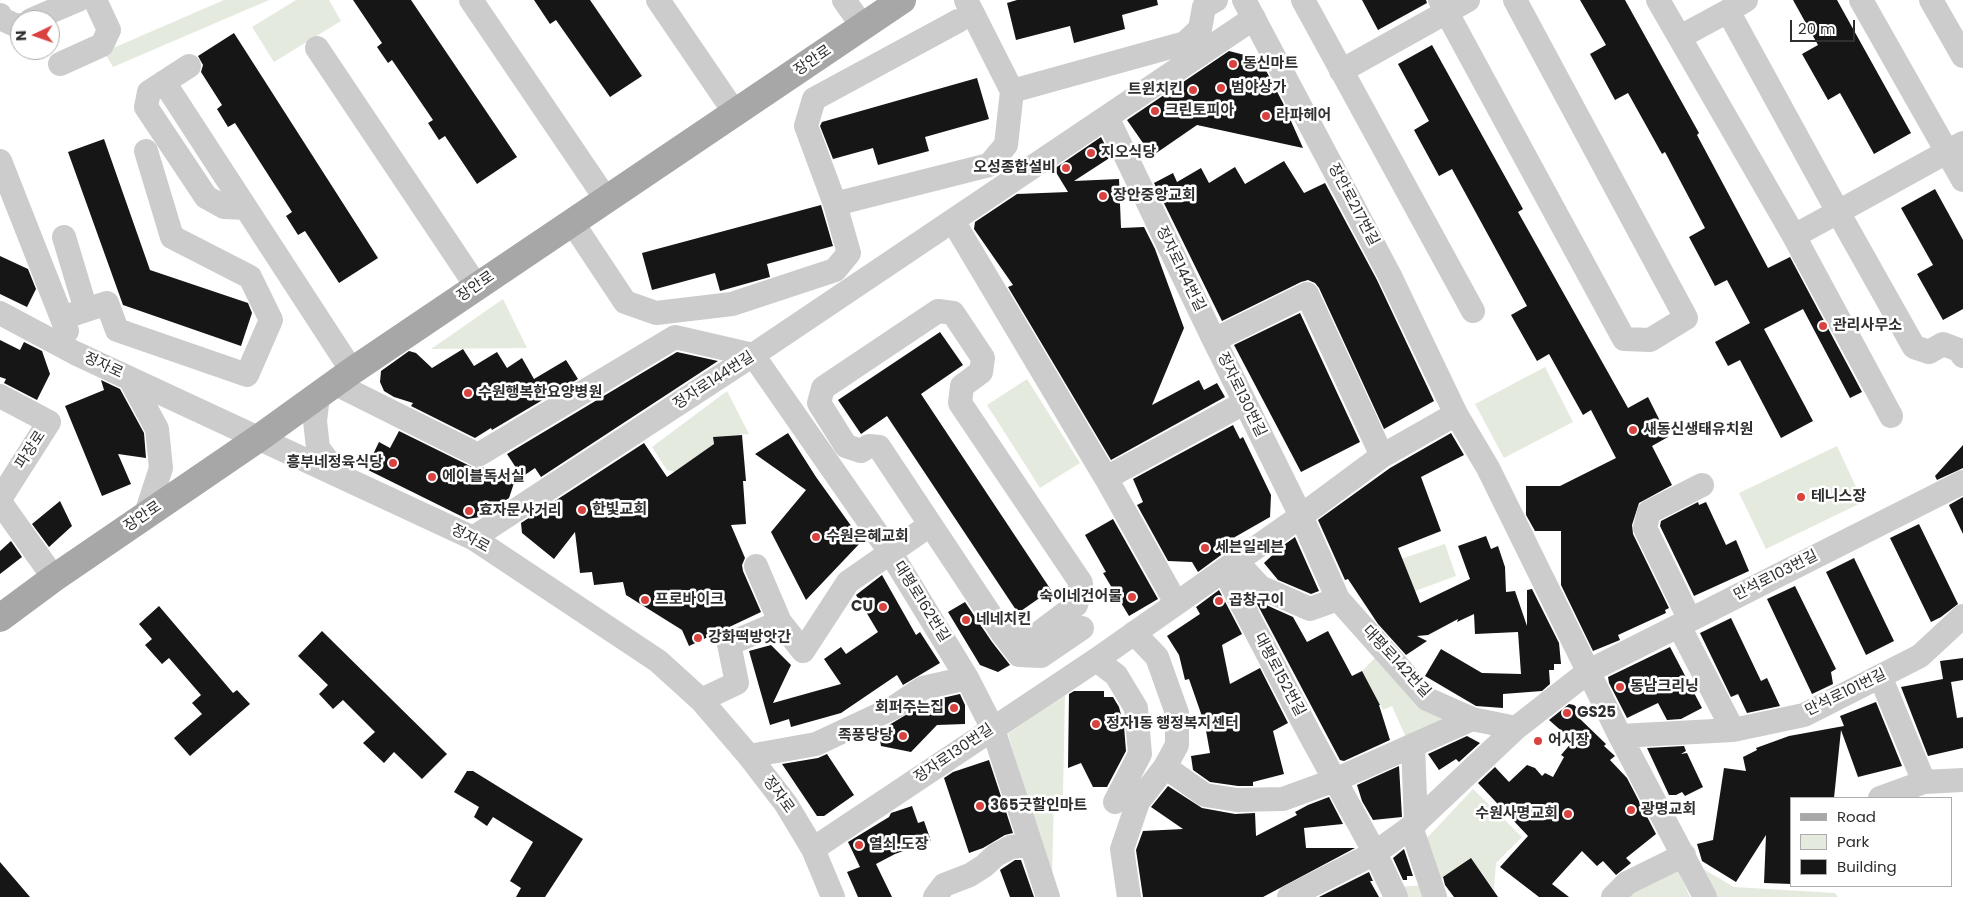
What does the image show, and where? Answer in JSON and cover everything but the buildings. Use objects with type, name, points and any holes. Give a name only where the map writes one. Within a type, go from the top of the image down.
[{"type":"main road","name":"장안로","points":[[0,618],[146,514],[476,287],[902,0]]},
{"type":"street","points":[[54,10],[78,0]]},
{"type":"street","points":[[60,64],[102,45],[109,30],[95,0]]},
{"type":"street","points":[[471,0],[606,199]]},
{"type":"street","points":[[658,0],[735,113]]},
{"type":"street","points":[[844,0],[863,27]]},
{"type":"street","points":[[1303,0],[1472,311]]},
{"type":"street","points":[[1341,71],[1443,6],[1468,0]]},
{"type":"street","points":[[1443,6],[1624,339],[1650,340],[1686,318],[1515,0]]},
{"type":"street","points":[[1658,0],[1794,236],[1891,416]]},
{"type":"street","points":[[1862,0],[1955,147],[1963,180]]},
{"type":"street","points":[[1931,0],[1963,56]]},
{"type":"street","points":[[1012,91],[1185,43],[1200,29],[1208,2]]},
{"type":"street","points":[[1680,37],[1737,5],[1838,212],[1914,348],[1929,352],[1943,344],[1959,350],[1963,356]]},
{"type":"street","points":[[572,222],[625,302],[656,314],[732,304],[835,270],[849,253],[835,204],[806,126],[814,99],[969,7],[1012,91],[1006,145],[989,165],[835,204]]},
{"type":"street","name":"정자로144번길","points":[[473,538],[754,355],[1107,117],[1249,9]]},
{"type":"street","name":"장안로217번길","points":[[1249,9],[1380,256],[1456,414]]},
{"type":"street","points":[[0,15],[2,19],[10,23]]},
{"type":"street","points":[[317,48],[476,287]]},
{"type":"street","points":[[189,66],[164,82],[246,208],[335,384],[478,455],[675,337],[754,355]]},
{"type":"street","name":"정자로144번길","points":[[1107,117],[1214,340]]},
{"type":"street","points":[[1794,236],[1955,147]]},
{"type":"street","points":[[62,318],[107,303],[117,330],[247,375],[271,320],[250,277],[172,237],[146,152]]},
{"type":"street","points":[[0,161],[75,353]]},
{"type":"street","points":[[953,221],[1106,478],[1176,603]]},
{"type":"street","points":[[64,237],[86,310]]},
{"type":"street","name":"정자로130번길","points":[[1338,599],[1301,516],[1214,340],[1307,294],[1382,456]]},
{"type":"street","points":[[1002,634],[1030,639],[1076,605],[1081,583],[960,403],[962,386],[980,372],[983,358],[952,313],[938,310],[823,388],[819,403],[846,446],[861,451],[869,446],[879,447],[1002,634],[1019,656],[1041,656],[1082,628]]},
{"type":"street","name":"정자로","points":[[0,313],[75,353],[473,538],[658,661],[701,700],[786,804],[812,849],[833,897]]},
{"type":"street","name":"대평로162번길","points":[[754,355],[890,552],[967,678],[993,728],[1048,897]]},
{"type":"street","points":[[130,379],[157,430],[161,468],[146,514]]},
{"type":"street","points":[[335,384],[315,421],[318,448],[338,475]]},
{"type":"street","name":"파장로","points":[[0,396],[49,422],[0,500]]},
{"type":"street","points":[[1106,478],[1244,403]]},
{"type":"street","points":[[1456,414],[1488,468],[1620,736],[1705,897]]},
{"type":"street","name":"정자로130번길","points":[[812,849],[1096,660],[1301,516],[1382,456],[1456,414]]},
{"type":"street","name":"만석로103번길","points":[[1589,671],[1963,482]]},
{"type":"street","points":[[1702,484],[1649,512],[1645,528],[1684,623],[1732,730]]},
{"type":"street","points":[[0,500],[54,578]]},
{"type":"street","points":[[756,566],[780,622],[803,651],[848,582],[930,525]]},
{"type":"street","points":[[1230,566],[1260,587],[1310,609],[1338,599]]},
{"type":"street","name":"대평로152번길","points":[[1230,566],[1335,780],[1375,853],[1396,897]]},
{"type":"street","name":"대평로142번길","points":[[1338,599],[1427,699],[1472,719],[1516,728]]},
{"type":"street","name":"만석로101번길","points":[[1620,736],[1732,730],[1804,716],[1920,656],[1963,616]]},
{"type":"street","points":[[701,700],[737,683],[729,644],[780,622]]},
{"type":"street","points":[[1129,897],[1122,850],[1138,802],[1165,767],[1177,745],[1176,713],[1157,657],[1134,633]]},
{"type":"street","points":[[1096,660],[1116,675],[1136,708],[1140,754],[1115,802]]},
{"type":"street","points":[[1289,897],[1375,853],[1413,825],[1516,728],[1589,671]]},
{"type":"street","points":[[1880,676],[1924,782]]},
{"type":"street","points":[[748,756],[816,744],[886,711],[923,688],[967,678]]},
{"type":"street","points":[[1165,767],[1205,795],[1237,800],[1283,799],[1335,780],[1472,719]]},
{"type":"street","points":[[1413,745],[1413,825],[1435,897]]},
{"type":"street","points":[[1883,797],[1924,782],[1963,780]]},
{"type":"street","points":[[935,897],[944,885],[970,875],[996,855],[1011,848],[1030,845]]},
{"type":"street","points":[[1613,897],[1627,883],[1684,855]]},
{"type":"green space","points":[[224,0],[269,0],[113,67],[104,52]]},
{"type":"green space","points":[[296,0],[329,0],[341,21],[274,62],[252,27]]},
{"type":"green space","points":[[503,299],[527,348],[431,349]]},
{"type":"green space","points":[[1545,367],[1573,422],[1504,458],[1475,404]]},
{"type":"green space","points":[[1027,379],[1080,463],[1040,488],[987,405]]},
{"type":"green space","points":[[727,391],[749,434],[713,437],[714,447],[675,472],[667,470],[652,447]]},
{"type":"green space","name":"테니스장","points":[[1837,446],[1863,502],[1766,549],[1739,493]]},
{"type":"green space","points":[[1445,544],[1456,576],[1415,591],[1398,560]]},
{"type":"green space","points":[[1379,654],[1458,720],[1407,740],[1392,706],[1383,710],[1362,671]]},
{"type":"green space","points":[[1065,694],[1063,795],[1054,795],[1052,882],[1008,734]]},
{"type":"green space","points":[[1473,789],[1522,837],[1496,863],[1494,890],[1471,858],[1441,879],[1426,839]]},
{"type":"green space","points":[[1700,867],[1734,887],[1835,893],[1838,897],[1715,897]]},
{"type":"green space","points":[[1677,868],[1690,897],[1621,897]]},
{"type":"green space","points":[[1426,885],[1431,897],[1399,897],[1394,887]]},
{"type":"place","name":"동신마트","points":[[1233,64]]},
{"type":"place","name":"범야상가","points":[[1221,88]]},
{"type":"place","name":"트윈치킨","points":[[1193,90]]},
{"type":"place","name":"크린토피아","points":[[1155,111]]},
{"type":"place","name":"라파헤어","points":[[1266,116]]},
{"type":"place","name":"지오식당","points":[[1091,153]]},
{"type":"place","name":"오성종합설비","points":[[1066,168]]},
{"type":"place","name":"장안중앙교회","points":[[1103,196]]},
{"type":"place","name":"관리사무소","points":[[1823,326]]},
{"type":"place","name":"수원행복한요양병원","points":[[468,393]]},
{"type":"place","name":"새동신생태유치원","points":[[1633,430]]},
{"type":"place","name":"흥부네정육식당","points":[[393,463]]},
{"type":"place","name":"에이블독서실","points":[[432,477]]},
{"type":"place","name":"테니스장","points":[[1801,497]]},
{"type":"place","name":"한빛교회","points":[[582,510]]},
{"type":"place","name":"효자문사거리","points":[[469,511]]},
{"type":"place","name":"수원은혜교회","points":[[816,537]]},
{"type":"place","name":"세븐일레븐","points":[[1205,548]]},
{"type":"place","name":"숙이네건어물","points":[[1132,597]]},
{"type":"place","name":"프로바이크","points":[[645,600]]},
{"type":"place","name":"곱창구이","points":[[1219,601]]},
{"type":"place","name":"CU","points":[[883,607]]},
{"type":"place","name":"네네치킨","points":[[966,620]]},
{"type":"place","name":"강화떡방앗간","points":[[698,638]]},
{"type":"place","name":"동남크리닝","points":[[1620,687]]},
{"type":"place","name":"회퍼주는집","points":[[954,708]]},
{"type":"place","name":"GS25","points":[[1567,713]]},
{"type":"place","name":"정자1동 행정복지센터","points":[[1096,724]]},
{"type":"place","name":"족풍당당","points":[[903,736]]},
{"type":"place","name":"어시장","points":[[1538,741]]},
{"type":"place","name":"365굿할인마트","points":[[980,806]]},
{"type":"place","name":"광명교회","points":[[1631,810]]},
{"type":"place","name":"수원사명교회","points":[[1568,814]]},
{"type":"place","name":"열쇠.도장","points":[[859,845]]}]
